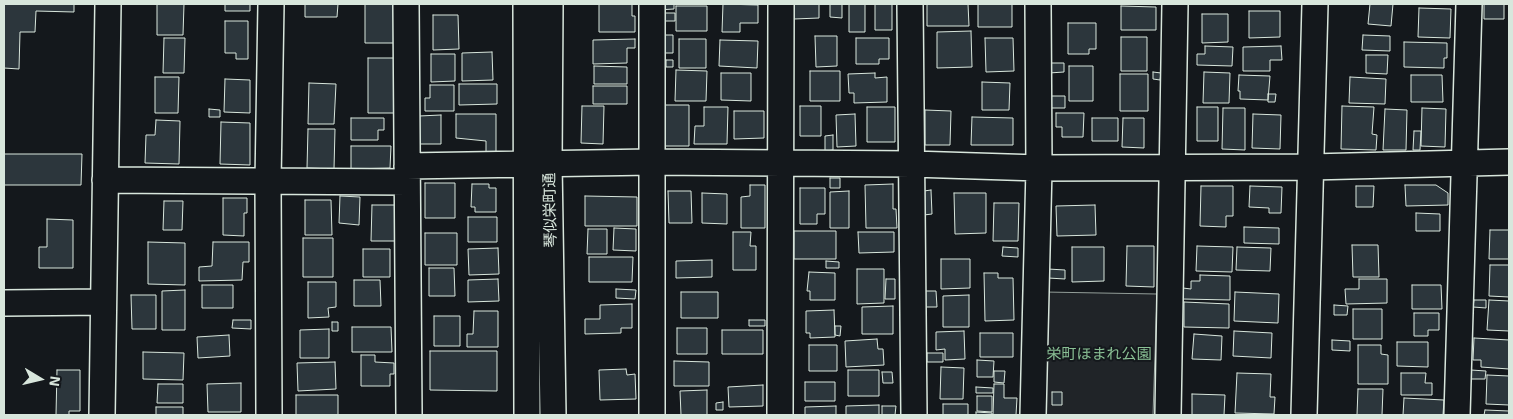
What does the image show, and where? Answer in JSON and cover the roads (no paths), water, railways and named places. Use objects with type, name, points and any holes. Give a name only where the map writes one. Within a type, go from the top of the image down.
[{"type":"street","points":[[102,415],[108,4]]},
{"type":"street","points":[[269,415],[268,181],[271,4]]},
{"type":"street","points":[[406,4],[409,415]]},
{"type":"street","name":"琴似栄町通","points":[[526,4],[538,163],[553,415]]},
{"type":"street","name":"琴似栄町通","points":[[527,415],[538,163],[550,4]]},
{"type":"street","points":[[652,4],[652,415]]},
{"type":"street","points":[[780,415],[781,4]]},
{"type":"street","points":[[910,4],[914,415]]},
{"type":"street","points":[[1033,415],[1039,168],[1038,4]]},
{"type":"street","points":[[1168,415],[1175,4]]},
{"type":"street","points":[[1304,415],[1315,4]]},
{"type":"street","points":[[1457,415],[1469,4]]},
{"type":"street","points":[[105,180],[268,181],[407,174],[538,163],[912,164],[1039,168],[1509,162]]},
{"type":"street","points":[[4,303],[103,302]]},
{"type":"park label","name":"栄町ほまれ公園","points":[[1099,354]]}]
